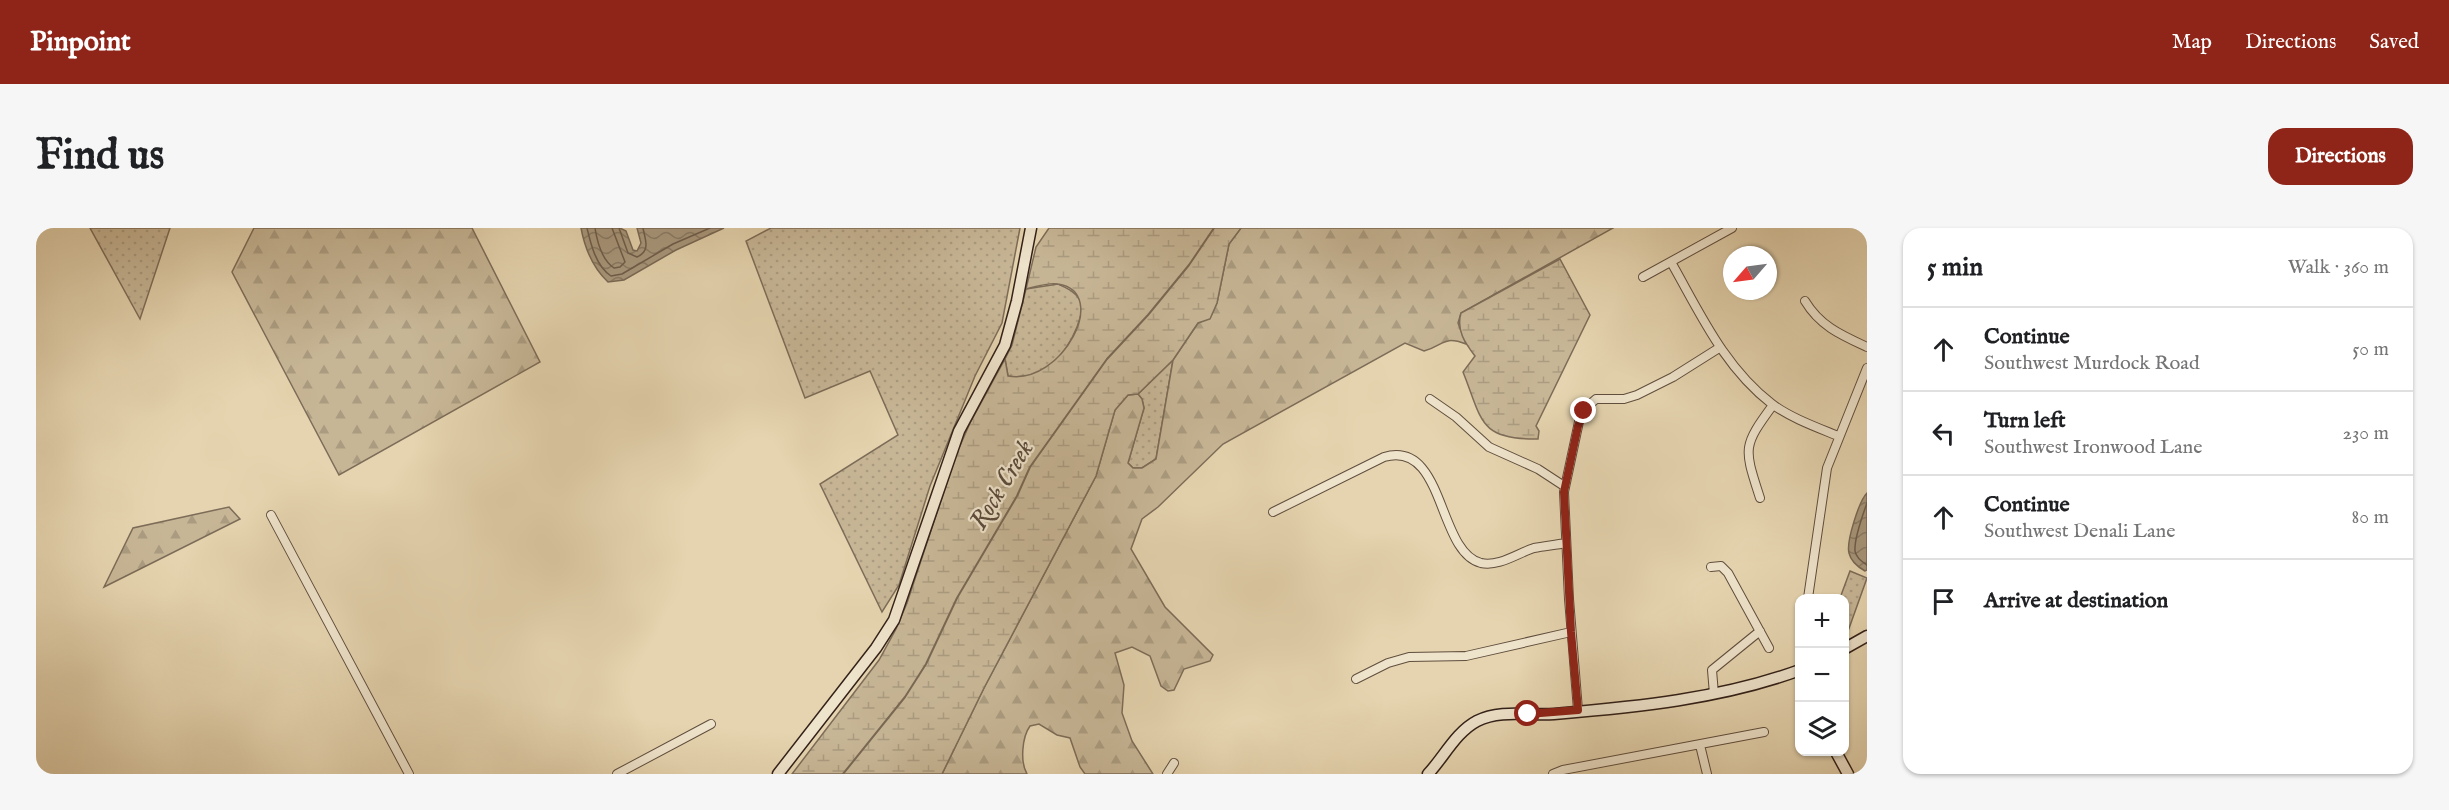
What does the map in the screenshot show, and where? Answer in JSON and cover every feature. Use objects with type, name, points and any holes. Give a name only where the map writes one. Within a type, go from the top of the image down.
[{"type":"main road","points":[[778,774],[876,648],[894,620],[959,431],[1005,345],[1015,310],[1030,228]]},
{"type":"main road","points":[[1847,648],[1867,636]]},
{"type":"main road","points":[[1428,774],[1463,732],[1483,719],[1499,714],[1555,714],[1714,694],[1752,686],[1795,672]]},
{"type":"main road","points":[[1838,756],[1848,774]]},
{"type":"street","points":[[1643,276],[1732,228]]},
{"type":"street","points":[[1671,262],[1719,348],[1743,379],[1773,405],[1838,436]]},
{"type":"street","points":[[1805,301],[1819,321],[1867,347]]},
{"type":"street","points":[[1578,710],[1571,632],[1564,486],[1580,417],[1592,402],[1602,398],[1624,399],[1637,395],[1673,377],[1719,348]]},
{"type":"street","points":[[1809,594],[1827,468],[1867,368]]},
{"type":"street","points":[[1430,399],[1456,417],[1489,447],[1538,470],[1564,486]]},
{"type":"street","points":[[1760,498],[1748,462],[1748,445],[1753,432],[1773,405]]},
{"type":"street","points":[[1273,512],[1384,457],[1398,454],[1412,458],[1419,464],[1462,548],[1475,561],[1493,563],[1534,548],[1566,543]]},
{"type":"street","points":[[271,515],[409,774]]},
{"type":"street","points":[[1711,567],[1721,567],[1728,573],[1769,648]]},
{"type":"street","points":[[1714,694],[1712,670],[1760,631]]},
{"type":"street","points":[[1356,679],[1388,663],[1409,657],[1466,656],[1571,632]]},
{"type":"street","points":[[617,774],[711,724]]},
{"type":"street","points":[[1553,774],[1563,770],[1764,732]]},
{"type":"street","points":[[1700,745],[1707,774]]},
{"type":"street","points":[[1167,774],[1174,763]]},
{"type":"green space","points":[[90,228],[170,228],[140,319]]},
{"type":"green space","points":[[254,228],[472,228],[540,362],[339,475],[232,272]]},
{"type":"green space","points":[[771,228],[1020,228],[1002,323],[975,376],[930,486],[899,585],[882,612],[820,484],[898,435],[870,371],[805,398],[746,241]]},
{"type":"green space","points":[[1049,228],[1241,228],[1229,244],[1217,303],[1210,319],[1198,323],[1173,360],[1138,394],[1128,395],[1115,410],[1096,476],[984,688],[942,774],[792,774],[879,660],[896,629],[907,603],[956,455],[970,423],[1005,359],[1008,376],[1028,375],[1046,367],[1062,353],[1073,337],[1080,319],[1080,303],[1073,291],[1058,284],[1046,284],[1026,289],[1036,247]]},
{"type":"green space","points":[[1241,228],[1613,228],[1461,313],[1458,323],[1466,344],[1447,341],[1424,351],[1405,343],[1223,444],[1158,507],[1142,519],[1131,549],[1165,607],[1213,655],[1210,661],[1184,669],[1174,690],[1168,691],[1161,686],[1150,656],[1132,647],[1115,653],[1124,685],[1122,713],[1132,741],[1153,774],[1085,774],[1080,767],[1070,738],[1057,735],[1039,724],[1030,726],[1025,736],[1023,756],[1027,774],[942,774],[984,688],[1096,476],[1115,410],[1128,395],[1138,394],[1144,408],[1128,463],[1133,468],[1142,468],[1156,459],[1173,360],[1198,323],[1210,318],[1217,303],[1229,244]]},
{"type":"green space","points":[[1560,259],[1590,315],[1536,426],[1539,431],[1538,439],[1504,436],[1493,431],[1479,414],[1463,372],[1475,356],[1461,331],[1461,313]]},
{"type":"green space","points":[[1058,284],[1073,292],[1081,303],[1082,310],[1072,337],[1059,356],[1041,371],[1020,377],[1008,376],[1005,359],[1012,345],[1026,289]]},
{"type":"green space","points":[[1173,360],[1156,459],[1142,468],[1133,468],[1128,463],[1144,408],[1138,394]]},
{"type":"green space","points":[[229,507],[240,519],[104,587],[133,528]]},
{"type":"green space","points":[[1850,571],[1867,578],[1849,628],[1849,594],[1841,594]]},
{"type":"water","points":[[581,228],[620,228],[626,231],[633,250],[637,251],[641,243],[637,228],[724,228],[676,250],[624,280],[608,282],[590,257]]},
{"type":"water","points":[[1867,493],[1867,570],[1865,571],[1853,562],[1849,548],[1851,531]]},
{"type":"waterway","name":"Rock Creek","points":[[843,774],[905,697],[926,664],[957,598],[1017,496],[1030,467],[1107,359],[1148,315],[1189,265],[1214,228]]},
{"type":"route","points":[[1528,714],[1555,714],[1578,710],[1571,632],[1564,486],[1580,417],[1584,411]]}]
